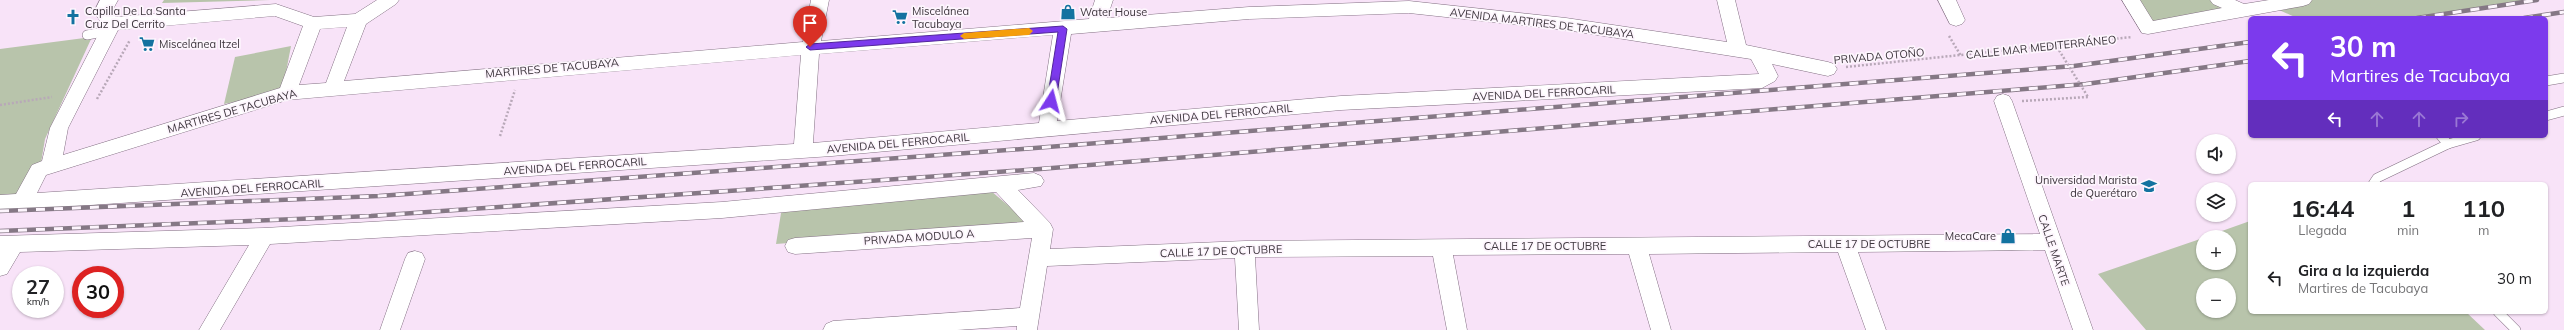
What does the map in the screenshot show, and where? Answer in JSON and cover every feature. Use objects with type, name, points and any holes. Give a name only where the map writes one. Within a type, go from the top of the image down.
[{"type":"street","points":[[109,0],[103,12],[110,28]]},
{"type":"street","points":[[110,28],[140,22],[277,5],[313,23],[359,20],[390,0]]},
{"type":"street","points":[[803,151],[810,47],[820,0]]},
{"type":"street","points":[[1096,25],[1104,0]]},
{"type":"street","points":[[1726,0],[1738,50]]},
{"type":"street","points":[[1947,0],[1956,20]]},
{"type":"street","points":[[2131,0],[2148,28],[2303,0]]},
{"type":"street","points":[[2219,0],[2243,11]]},
{"type":"street","name":"AVENIDA MARTIRES DE TACUBAYA","points":[[1063,29],[1249,13],[1409,3],[1566,24],[1738,50],[1828,68]]},
{"type":"street","points":[[333,87],[359,20]]},
{"type":"street","points":[[287,93],[313,23]]},
{"type":"street","points":[[51,165],[59,128],[110,28]]},
{"type":"street","points":[[1047,129],[1063,29]]},
{"type":"street","name":"MARTIRES DE TACUBAYA","points":[[22,202],[39,170],[51,165],[287,93],[333,87],[810,47],[1063,29]]},
{"type":"street","name":"AVENIDA DEL FERROCARIL","points":[[0,203],[803,151],[1341,103],[1767,80],[1770,76],[1758,55]]},
{"type":"street","name":"CALLE MARTE","points":[[2011,101],[2052,242],[2083,330]]},
{"type":"street","points":[[0,268],[7,244],[264,236],[722,210],[1034,181]]},
{"type":"street","points":[[833,330],[1028,323],[1043,229],[1000,184]]},
{"type":"street","name":"PRIVADA MODULO A","points":[[795,246],[1043,229]]},
{"type":"street","points":[[209,330],[264,236]]},
{"type":"street","name":"CALLE 17 DE OCTUBRE","points":[[1039,258],[1245,249],[2052,242]]},
{"type":"street","points":[[1845,244],[1876,330]]},
{"type":"street","points":[[1637,246],[1661,330]]},
{"type":"street","points":[[1441,247],[1457,330]]},
{"type":"street","points":[[1245,249],[1249,330]]},
{"type":"street","points":[[390,330],[415,259]]},
{"type":"lane","points":[[87,35],[110,28]]},
{"type":"lane","points":[[2548,82],[2564,78]]},
{"type":"lane","points":[[2548,115],[2564,111]]},
{"type":"lane","points":[[2443,138],[2448,144]]},
{"type":"lane","points":[[2374,182],[2377,178],[2448,144],[2469,138]]},
{"type":"lane","points":[[2500,314],[2516,330]]},
{"type":"path","points":[[94,106],[140,22]]},
{"type":"path","name":"CALLE MAR MEDITERRÁNEO","points":[[1932,59],[2131,38],[2148,28]]},
{"type":"path","points":[[1950,38],[1961,56]]},
{"type":"path","points":[[2011,101],[2088,97],[2056,47]]},
{"type":"path","name":"PRIVADA OTOÑO","points":[[1828,68],[1932,59]]},
{"type":"path","points":[[500,136],[522,71]]},
{"type":"path","points":[[0,105],[52,97]]},
{"type":"green space","points":[[164,0],[270,0],[162,3]]},
{"type":"green space","points":[[2134,0],[2218,0],[2242,11],[2150,27]]},
{"type":"green space","points":[[2306,0],[2537,0],[2430,16],[2292,16],[2270,6]]},
{"type":"green space","points":[[92,37],[45,139],[41,163],[17,196],[0,197],[0,49]]},
{"type":"green space","points":[[291,46],[282,93],[224,104],[235,57]]},
{"type":"green space","points":[[991,191],[1030,224],[776,244],[782,207]]},
{"type":"green space","points":[[2248,222],[2248,314],[2468,314],[2485,330],[2146,330],[2098,274],[2196,240],[2196,270],[2236,270],[2236,230],[2225,230]]},
{"type":"railway","points":[[2430,16],[2537,0]]},
{"type":"railway","points":[[2537,16],[2564,12]]},
{"type":"railway","points":[[0,211],[379,196],[1035,148],[2074,66],[2248,42]]},
{"type":"railway","points":[[0,231],[371,216],[1040,169],[2086,84],[2248,61]]},
{"type":"slow traffic","points":[[964,36],[1029,31]]},
{"type":"place","name":"Water House","points":[[1068,12]]},
{"type":"place","name":"Capilla De La Santa Cruz Del Cerrito","points":[[73,17]]},
{"type":"place","name":"Miscelánea Tacubaya","points":[[900,17]]},
{"type":"place","name":"Miscelánea Itzel","points":[[147,44]]},
{"type":"place","name":"Universidad Marista de Querétaro","points":[[2149,186]]},
{"type":"place","name":"MecaCare","points":[[2008,236]]},
{"type":"route","points":[[810,47],[1063,29],[1051,101]]}]
